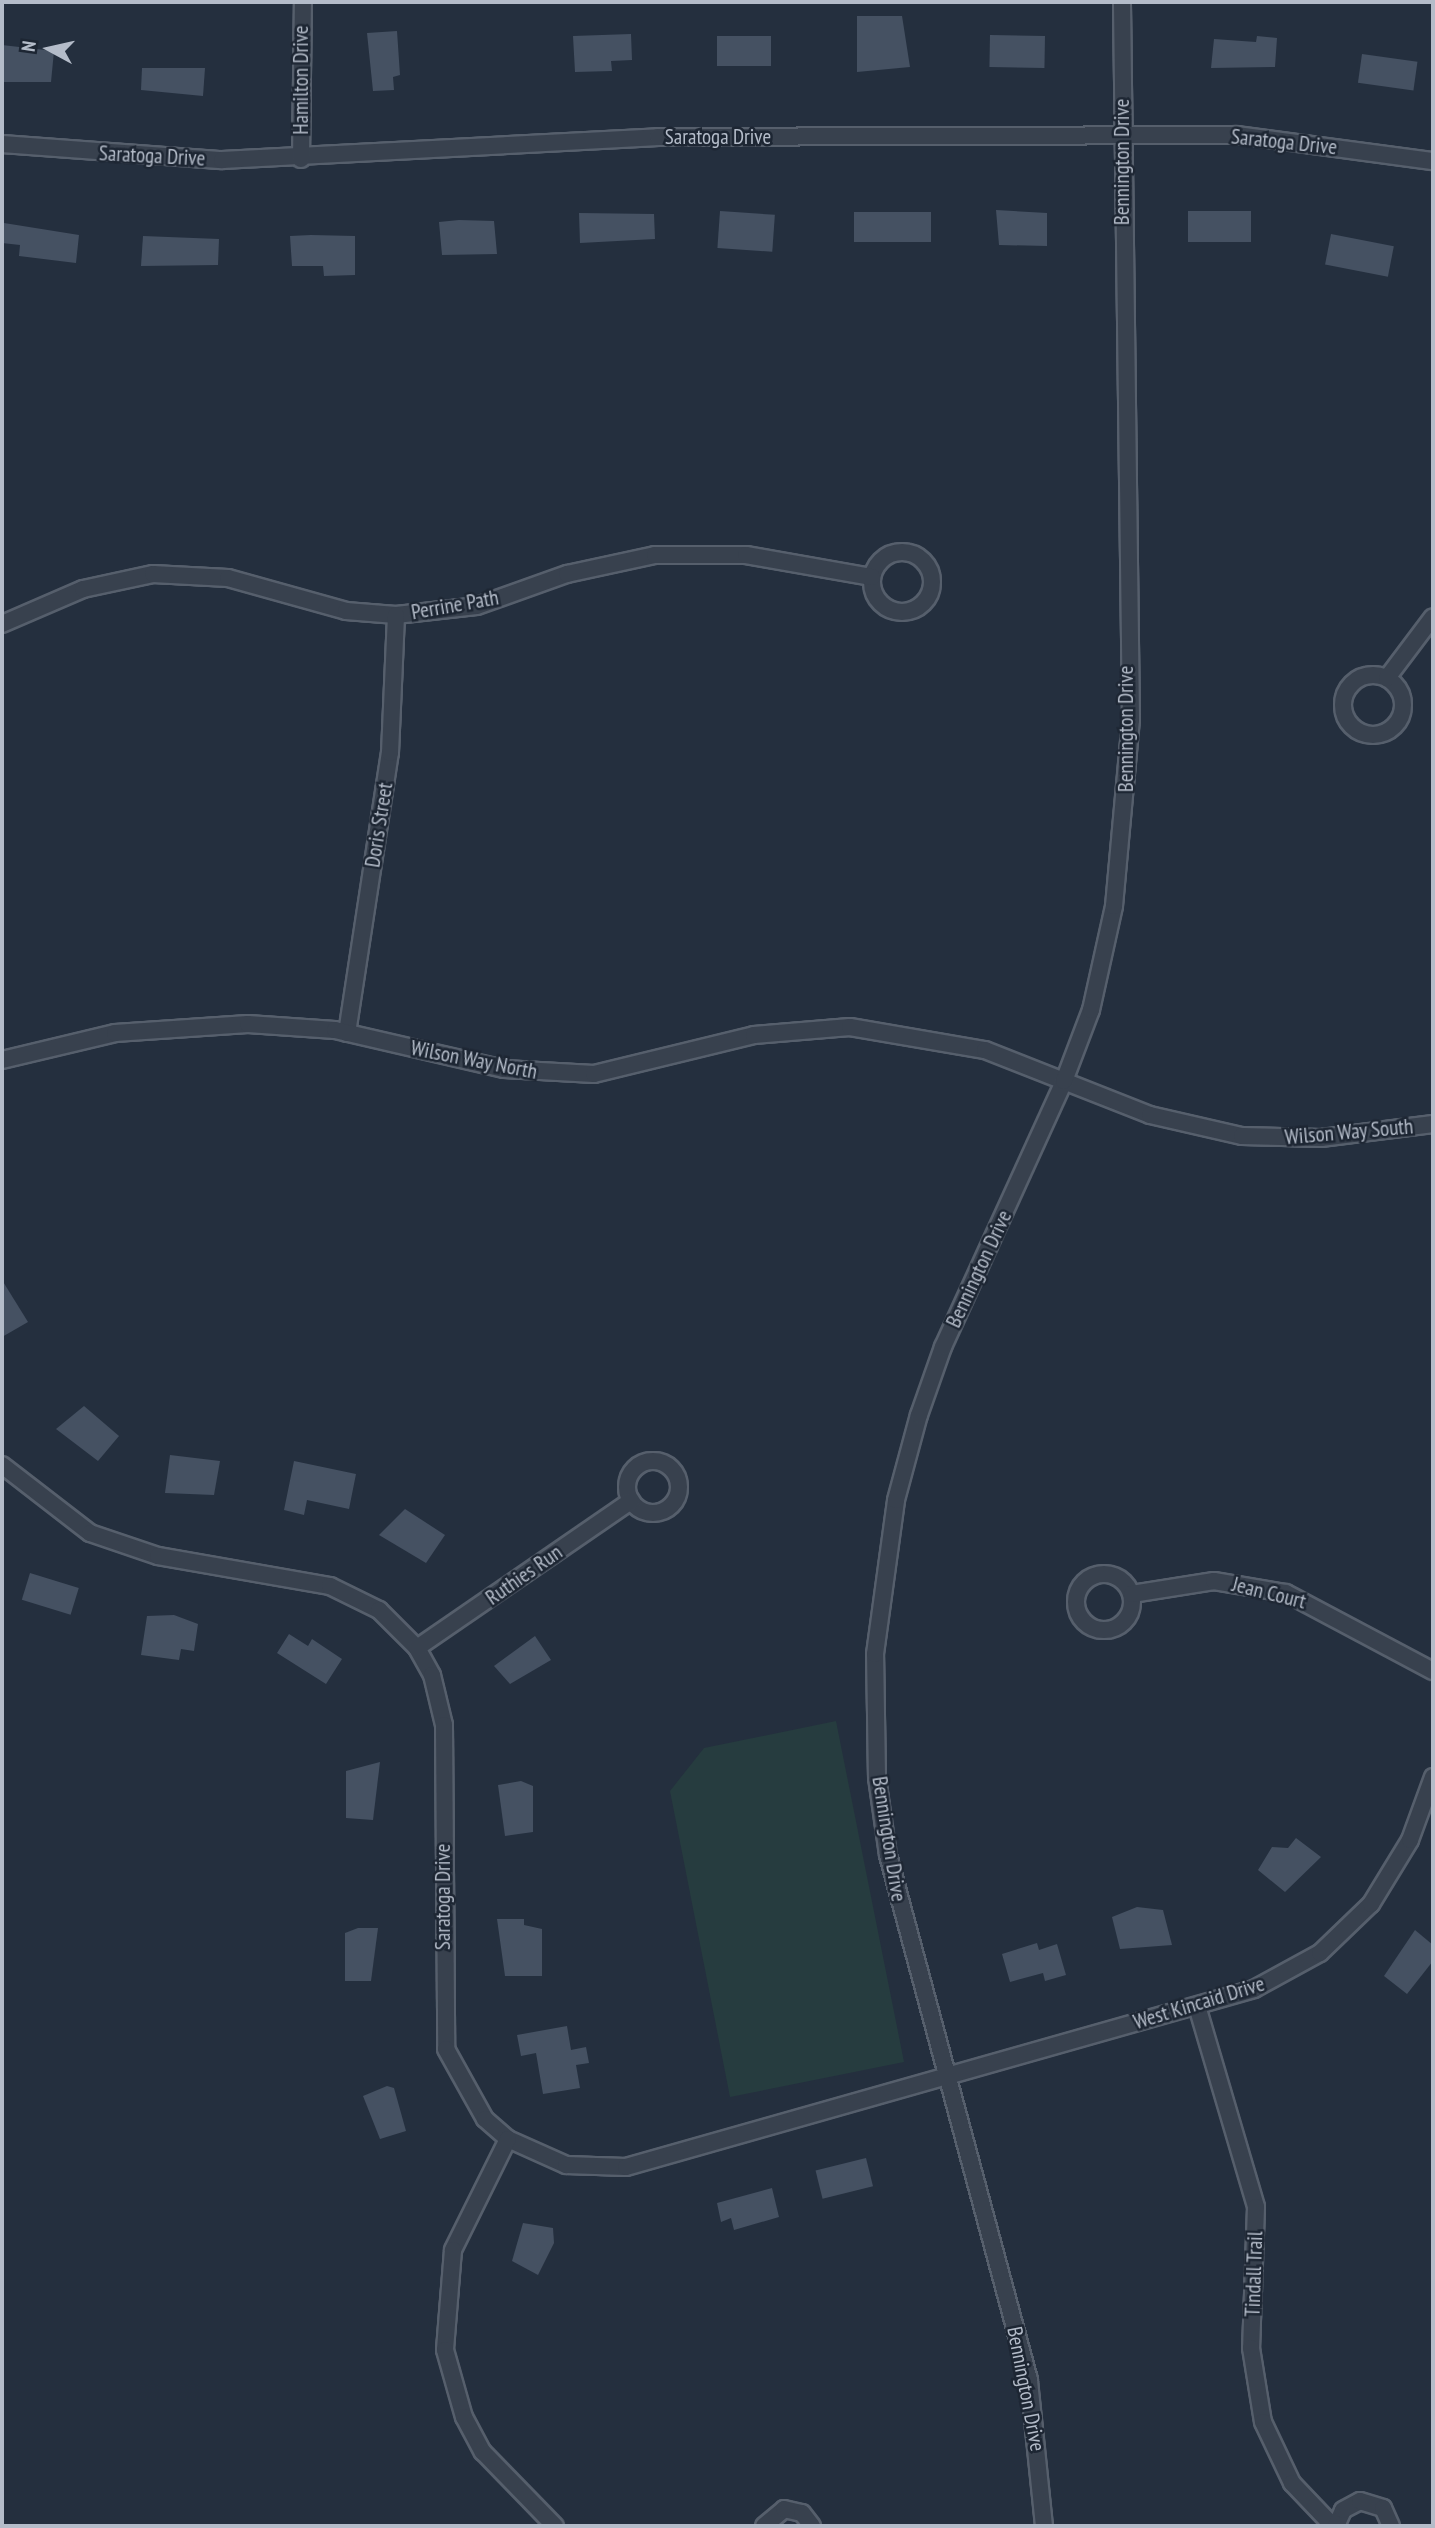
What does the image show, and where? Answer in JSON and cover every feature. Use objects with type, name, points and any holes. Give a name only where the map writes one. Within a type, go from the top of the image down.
[{"type":"street","name":"Hamilton Drive","points":[[301,159],[303,2]]},
{"type":"street","name":"Bennington Drive","points":[[1044,2526],[1029,2380],[901,1916],[877,1778],[875,1654],[882,1576],[912,1439],[943,1347],[1065,1081],[1105,958],[1129,776],[1121,134],[1122,2]]},
{"type":"street","name":"Saratoga Drive","points":[[2,144],[131,156],[301,159],[551,140],[1237,135],[1433,161]]},
{"type":"street","name":"Perrine Path","points":[[2,624],[83,589],[153,574],[228,578],[345,611],[396,615],[477,606],[567,574],[655,555],[746,555],[872,576]]},
{"type":"street","name":"Doris Street","points":[[347,1033],[390,753],[396,615]]},
{"type":"street","points":[[1387,678],[1433,617]]},
{"type":"street","name":"Wilson Way North","points":[[2,1060],[115,1033],[182,1025],[347,1033],[504,1069],[594,1074],[754,1035],[850,1027],[938,1037],[1065,1081]]},
{"type":"street","name":"Wilson Way South","points":[[1065,1081],[1150,1115],[1242,1136],[1321,1138],[1433,1124]]},
{"type":"street","name":"Saratoga Drive","points":[[2,1465],[90,1533],[158,1556],[330,1586],[379,1609],[417,1648],[444,1725],[446,2049],[466,2095],[508,2139],[566,2165],[626,2167],[947,2075]]},
{"type":"street","name":"Ruthies Run","points":[[417,1648],[631,1501]]},
{"type":"street","name":"Jean Court","points":[[1132,1594],[1214,1581],[1286,1593],[1433,1671]]},
{"type":"street","name":"West Kincaid Drive","points":[[947,2075],[1197,2006],[1290,1973],[1346,1932],[1393,1873],[1433,1777]]},
{"type":"street","name":"Tindall Trail","points":[[1197,2006],[1256,2207],[1251,2348],[1264,2422],[1292,2483],[1335,2526],[1343,2510],[1360,2501],[1383,2508],[1391,2526]]},
{"type":"street","points":[[508,2139],[453,2250],[446,2350],[464,2417],[483,2452],[504,2481],[555,2526]]},
{"type":"street","points":[[764,2526],[784,2510],[802,2513],[812,2526]]},
{"type":"green space","points":[[836,1721],[904,2062],[730,2097],[670,1791],[704,1748]]},
{"type":"building","points":[[857,16],[902,16],[910,67],[857,72]]},
{"type":"building","points":[[397,31],[400,75],[393,77],[394,90],[373,91],[367,33]]},
{"type":"building","points":[[631,34],[632,60],[611,61],[612,71],[575,72],[573,36]]},
{"type":"building","points":[[990,35],[1045,36],[1044,68],[989,67]]},
{"type":"building","points":[[717,36],[771,36],[771,66],[717,66]]},
{"type":"building","points":[[1257,36],[1277,38],[1275,67],[1211,68],[1214,39],[1256,42]]},
{"type":"building","points":[[2,45],[54,51],[51,82],[2,82]]},
{"type":"building","points":[[1362,54],[1417,62],[1413,91],[1358,83]]},
{"type":"building","points":[[142,68],[205,68],[203,96],[141,90]]},
{"type":"building","points":[[996,210],[1047,213],[1047,246],[999,245]]},
{"type":"building","points":[[720,211],[775,215],[772,252],[717,248]]},
{"type":"building","points":[[1188,211],[1251,211],[1251,242],[1188,242]]},
{"type":"building","points":[[854,212],[931,212],[931,242],[854,242]]},
{"type":"building","points":[[579,213],[654,214],[655,239],[580,243]]},
{"type":"building","points":[[494,221],[497,254],[442,255],[439,222]]},
{"type":"building","points":[[4,223],[79,235],[76,263],[19,256],[20,245],[2,243]]},
{"type":"building","points":[[1331,234],[1394,246],[1388,277],[1325,264]]},
{"type":"building","points":[[143,236],[219,239],[218,265],[141,266]]},
{"type":"building","points":[[290,236],[355,236],[355,275],[324,276],[323,266],[292,266]]},
{"type":"building","points":[[2,1280],[28,1322],[2,1337]]},
{"type":"building","points":[[84,1406],[119,1436],[98,1461],[56,1429]]},
{"type":"building","points":[[170,1455],[220,1461],[214,1495],[165,1493]]},
{"type":"building","points":[[294,1461],[356,1474],[349,1509],[307,1500],[304,1515],[284,1510]]},
{"type":"building","points":[[405,1509],[445,1535],[426,1563],[379,1535]]},
{"type":"building","points":[[30,1573],[79,1588],[71,1615],[22,1600]]},
{"type":"building","points":[[174,1615],[198,1624],[194,1651],[181,1649],[179,1660],[141,1655],[147,1616]]},
{"type":"building","points":[[289,1634],[308,1646],[312,1639],[342,1659],[326,1684],[277,1653]]},
{"type":"building","points":[[535,1636],[551,1660],[510,1684],[494,1666]]},
{"type":"building","points":[[380,1762],[373,1820],[346,1818],[346,1771]]},
{"type":"building","points":[[521,1781],[533,1786],[533,1832],[505,1836],[498,1785]]},
{"type":"building","points":[[1296,1838],[1321,1857],[1285,1892],[1258,1870],[1272,1847],[1288,1848]]},
{"type":"building","points":[[1137,1907],[1163,1910],[1172,1945],[1120,1949],[1112,1917]]},
{"type":"building","points":[[497,1919],[524,1919],[524,1925],[542,1929],[542,1976],[505,1976]]},
{"type":"building","points":[[358,1928],[378,1928],[371,1981],[345,1981],[345,1933]]},
{"type":"building","points":[[1415,1930],[1433,1945],[1433,1961],[1407,1994],[1384,1976]]},
{"type":"building","points":[[1037,1943],[1039,1950],[1057,1944],[1066,1975],[1045,1981],[1043,1973],[1010,1982],[1002,1954]]},
{"type":"building","points":[[567,2026],[571,2050],[586,2047],[589,2063],[576,2065],[580,2088],[543,2094],[536,2053],[521,2056],[517,2035]]},
{"type":"building","points":[[387,2086],[394,2088],[406,2131],[380,2139],[363,2096]]},
{"type":"building","points":[[866,2158],[873,2186],[823,2199],[816,2171]]},
{"type":"building","points":[[772,2188],[779,2217],[734,2230],[731,2218],[721,2222],[717,2203]]},
{"type":"building","points":[[523,2223],[553,2228],[554,2243],[538,2275],[512,2261]]}]
